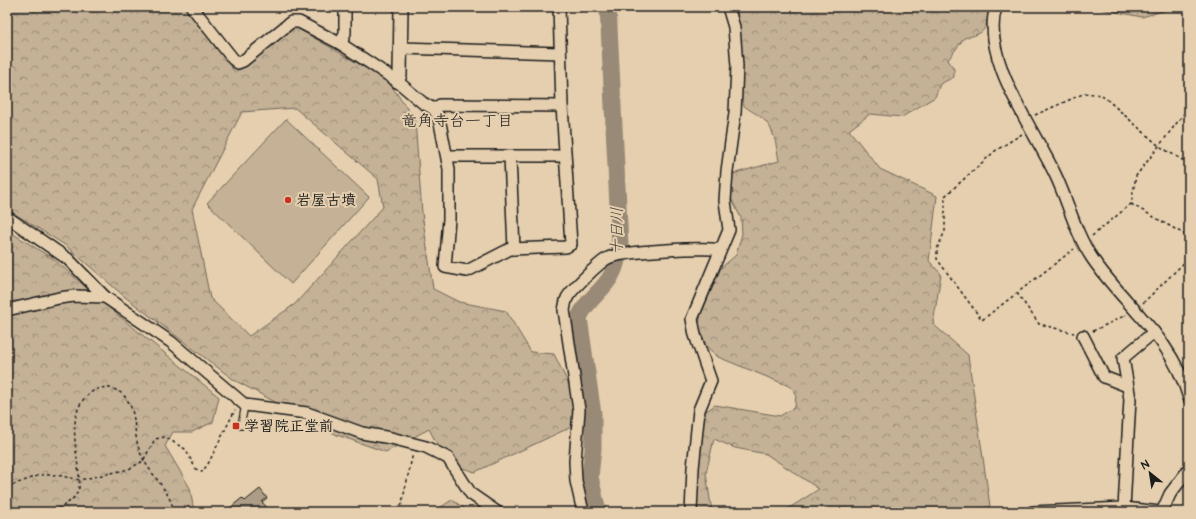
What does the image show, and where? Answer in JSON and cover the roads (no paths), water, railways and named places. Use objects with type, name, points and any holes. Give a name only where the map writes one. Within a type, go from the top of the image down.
[{"type":"street","points":[[192,7],[233,59],[238,63],[243,61],[291,22],[305,24],[340,44],[396,81],[423,103],[434,109],[439,118],[448,156],[449,219],[445,267],[467,271],[510,249],[566,248],[571,244],[562,106],[559,7]]},
{"type":"street","points":[[340,44],[345,32],[345,7]]},
{"type":"street","points":[[396,81],[400,75],[401,7]]},
{"type":"street","points":[[691,512],[693,468],[699,410],[711,382],[695,335],[692,319],[729,230],[725,201],[727,171],[735,113],[737,66],[734,27],[728,7]]},
{"type":"street","points":[[996,7],[994,26],[997,50],[1008,88],[1055,172],[1083,242],[1100,269],[1154,332],[1174,360],[1189,398]]},
{"type":"street","points":[[401,48],[560,53]]},
{"type":"street","points":[[434,109],[440,105],[562,106]]},
{"type":"street","points":[[448,156],[565,156]]},
{"type":"street","points":[[510,157],[514,249]]},
{"type":"street","points":[[7,217],[68,259],[105,297],[176,346],[242,403],[307,412],[362,433],[391,438],[426,448],[448,458],[471,494],[497,512]]},
{"type":"street","points":[[583,512],[576,481],[575,461],[579,410],[564,310],[567,298],[589,274],[607,258],[618,254],[675,250],[720,250]]},
{"type":"street","points":[[7,310],[74,296],[105,297]]},
{"type":"street","points":[[1124,508],[1130,399],[1123,358],[1154,332]]},
{"type":"street","points":[[1083,336],[1104,377],[1127,386]]},
{"type":"street","points":[[1032,512],[1124,508],[1161,512],[1170,494],[1189,469]]},
{"type":"lane","points":[[241,426],[242,403]]},
{"type":"waterway","name":"十日川","points":[[598,512],[590,477],[593,449],[593,414],[579,318],[585,306],[611,276],[616,265],[620,246],[608,7]]},
{"type":"place","name":"岩屋古墳","points":[[288,200]]},
{"type":"place","name":"学習院正堂前","points":[[236,426]]},
{"type":"district","name":"竜角寺台一丁目","points":[[457,121]]}]
